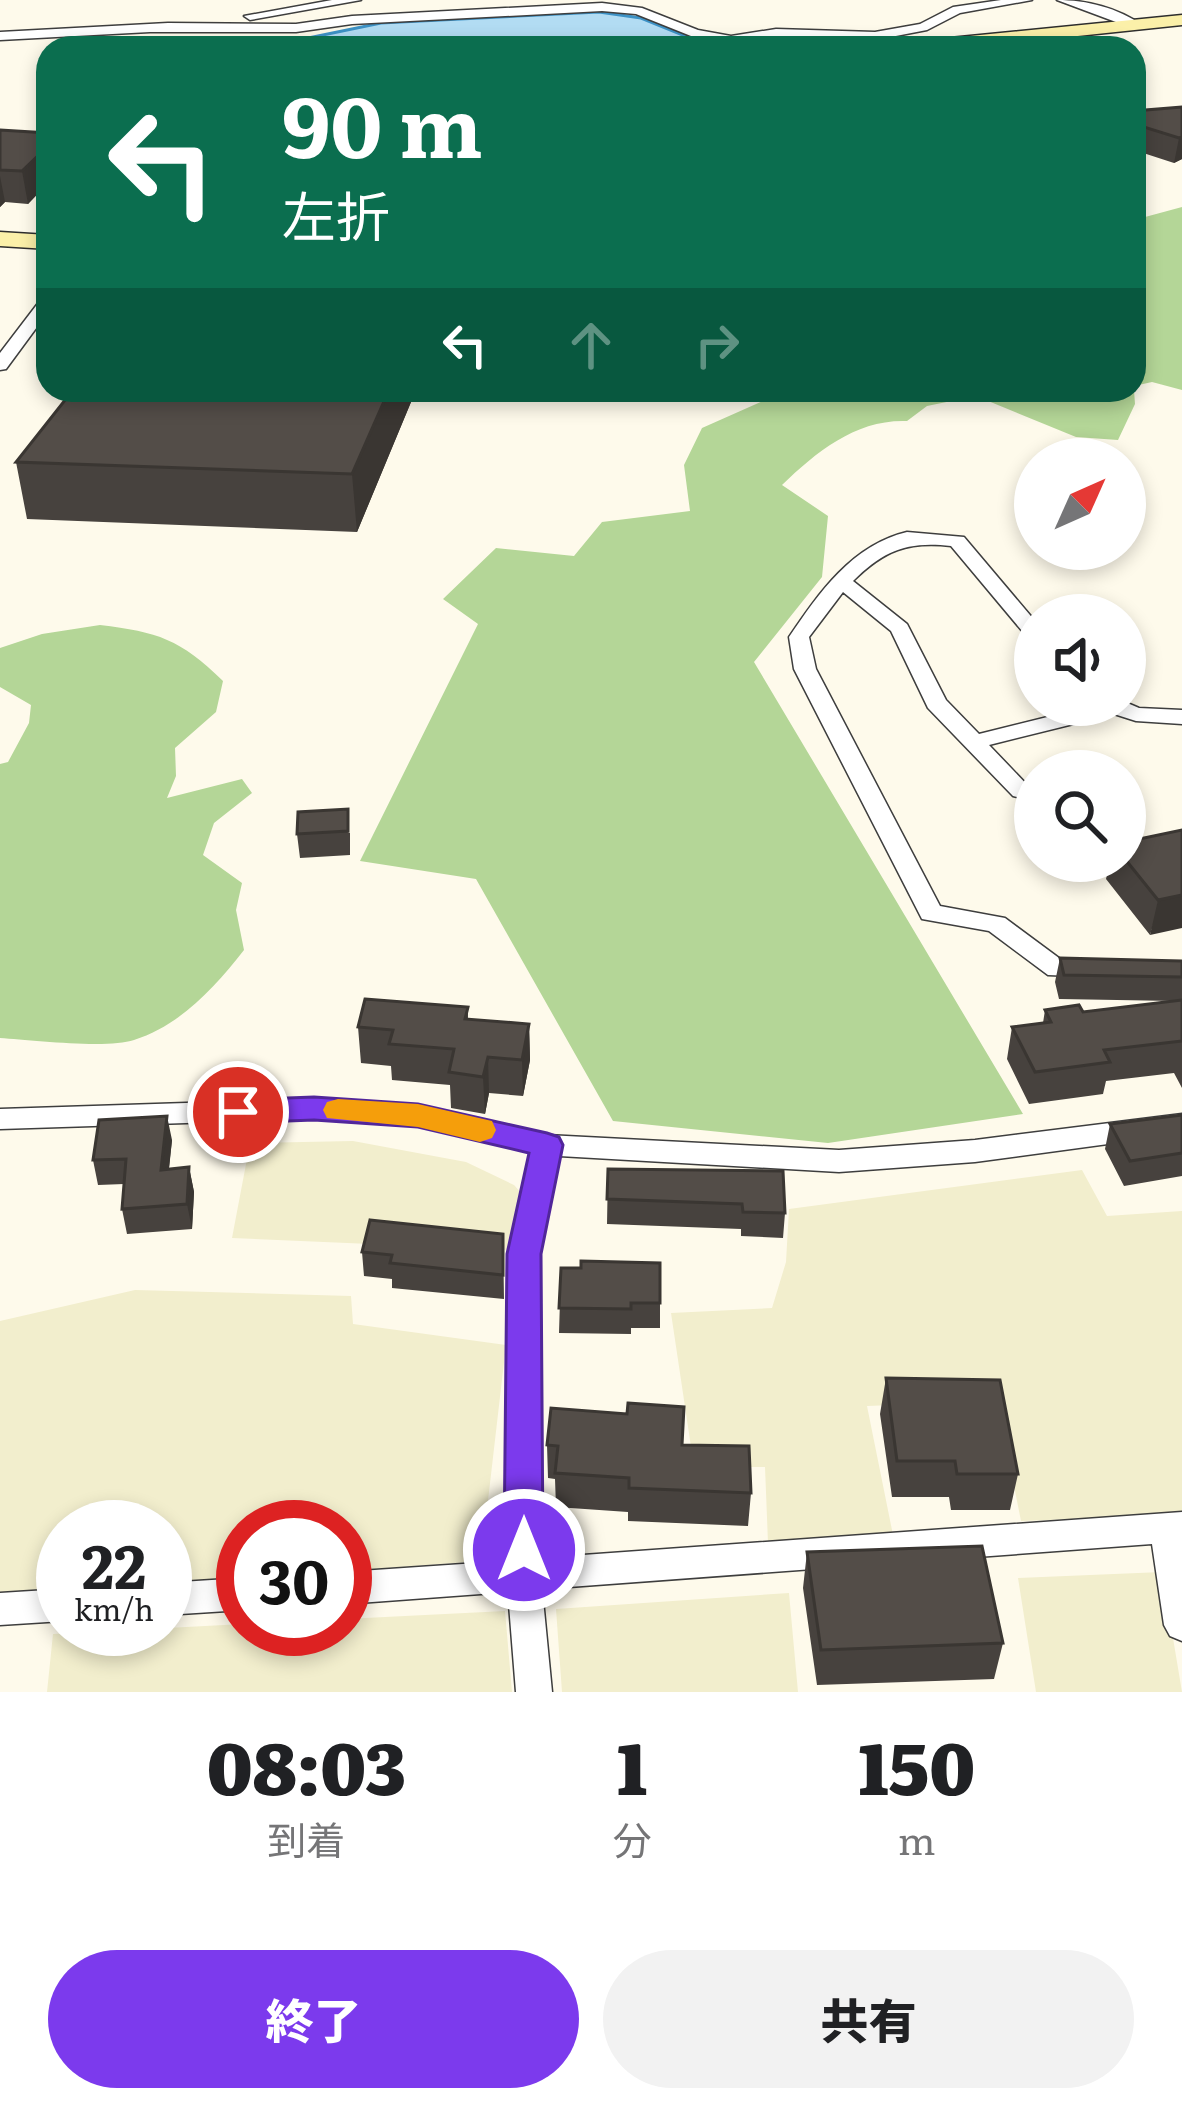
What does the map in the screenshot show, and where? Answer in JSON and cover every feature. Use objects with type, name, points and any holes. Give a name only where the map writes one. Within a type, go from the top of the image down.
[{"type":"street","points":[[154,29],[355,0]]},
{"type":"street","points":[[880,36],[923,27],[957,10],[1026,0]]},
{"type":"street","points":[[1063,0],[1136,25]]},
{"type":"street","points":[[0,36],[296,28],[352,20],[602,7],[638,11],[710,36]]},
{"type":"street","points":[[1029,36],[1182,20]]},
{"type":"street","points":[[918,36],[923,27]]},
{"type":"street","points":[[756,36],[850,36]]},
{"type":"street","points":[[0,239],[36,241]]},
{"type":"street","points":[[0,256],[36,258]]},
{"type":"street","points":[[0,365],[36,317]]},
{"type":"street","points":[[1014,609],[957,541],[919,537],[892,542],[841,581],[800,637],[805,669],[931,913],[996,924],[1057,969],[1121,972]]},
{"type":"street","points":[[841,581],[900,628],[936,703],[1014,784]]},
{"type":"street","points":[[1146,715],[1182,717]]},
{"type":"street","points":[[975,742],[1036,726]]},
{"type":"street","points":[[0,1119],[314,1108],[418,1115],[547,1145],[839,1161],[974,1151],[1182,1124]]},
{"type":"street","points":[[534,1692],[524,1576],[524,1254],[547,1145]]},
{"type":"street","points":[[372,1586],[1174,1527],[1182,1625]]},
{"type":"street","points":[[0,1609],[36,1607]]},
{"type":"shaded area","points":[[353,1141],[466,1162],[514,1185],[523,1195],[511,1250],[232,1238],[250,1143]]},
{"type":"shaded area","points":[[1082,1170],[1107,1216],[1182,1211],[1182,1515],[1021,1521],[997,1401],[867,1406],[893,1535],[768,1543],[765,1467],[694,1467],[671,1313],[772,1308],[786,1262],[789,1209]]},
{"type":"shaded area","points":[[135,1290],[351,1296],[353,1324],[506,1345],[481,1561],[372,1569],[372,1500],[216,1500],[216,1580],[192,1582],[192,1500],[36,1500],[36,1593],[0,1596],[0,1321]]},
{"type":"shaded area","points":[[1162,1572],[1182,1692],[1036,1692],[1018,1578]]},
{"type":"shaded area","points":[[789,1593],[798,1692],[562,1692],[556,1609]]},
{"type":"shaded area","points":[[505,1611],[512,1692],[47,1692],[51,1656],[192,1656],[192,1627],[216,1625],[216,1656],[372,1656],[372,1618]]},
{"type":"green space","points":[[1182,207],[1182,390],[1146,383],[1146,217]]},
{"type":"green space","points":[[761,402],[947,402],[927,406],[907,421],[855,431],[809,460],[782,485],[828,516],[822,577],[754,662],[1023,1114],[828,1143],[613,1121],[476,879],[360,861],[478,624],[443,599],[496,548],[574,556],[602,522],[690,511],[684,465],[702,428]]},
{"type":"green space","points":[[991,402],[1135,402],[1119,438],[1076,437]]},
{"type":"green space","points":[[100,625],[167,640],[223,681],[216,712],[175,748],[176,776],[167,798],[242,779],[252,793],[214,823],[203,855],[242,883],[236,910],[244,950],[182,1015],[134,1040],[88,1044],[0,1038],[0,764],[8,762],[29,723],[31,705],[0,687],[0,648],[42,634]]},
{"type":"water","points":[[599,12],[641,18],[685,36],[318,36],[381,23]]},
{"type":"building","points":[[1182,107],[1182,137],[1146,128],[1146,110]]},
{"type":"building","points":[[0,130],[36,132],[36,158],[22,171],[0,170]]},
{"type":"building","points":[[64,402],[384,402],[352,474],[16,462]]},
{"type":"building","points":[[348,809],[348,831],[297,834],[298,812]]},
{"type":"building","points":[[1182,830],[1182,895],[1158,900],[1144,882],[1146,838]]},
{"type":"building","points":[[1060,958],[1182,961],[1182,977],[1064,975]]},
{"type":"building","points":[[365,999],[468,1007],[465,1019],[529,1024],[522,1060],[488,1057],[483,1077],[449,1072],[454,1049],[389,1044],[393,1030],[358,1027]]},
{"type":"building","points":[[1182,1000],[1182,1041],[1104,1050],[1110,1062],[1035,1072],[1012,1027],[1051,1022],[1045,1010],[1079,1005],[1083,1012]]},
{"type":"building","points":[[1182,1115],[1182,1153],[1130,1161],[1110,1124]]},
{"type":"building","points":[[167,1116],[161,1170],[189,1167],[187,1204],[122,1209],[126,1159],[93,1160],[99,1120]]},
{"type":"building","points":[[608,1169],[783,1171],[785,1213],[743,1212],[742,1204],[607,1199]]},
{"type":"building","points":[[370,1220],[503,1234],[503,1275],[390,1263],[392,1255],[362,1252]]},
{"type":"building","points":[[581,1261],[660,1263],[660,1303],[631,1303],[631,1309],[559,1308],[561,1268],[581,1268]]},
{"type":"building","points":[[886,1378],[1000,1380],[1018,1474],[957,1474],[955,1461],[897,1461]]},
{"type":"building","points":[[628,1403],[684,1407],[682,1445],[749,1446],[751,1493],[629,1488],[629,1478],[555,1473],[558,1446],[547,1445],[551,1408],[627,1414]]},
{"type":"building","points":[[982,1546],[1003,1643],[821,1650],[807,1552]]},
{"type":"slow traffic","points":[[338,1110],[418,1115],[480,1130]]},
{"type":"route","points":[[238,1112],[314,1108],[418,1115],[547,1145],[524,1254],[524,1550]]}]
